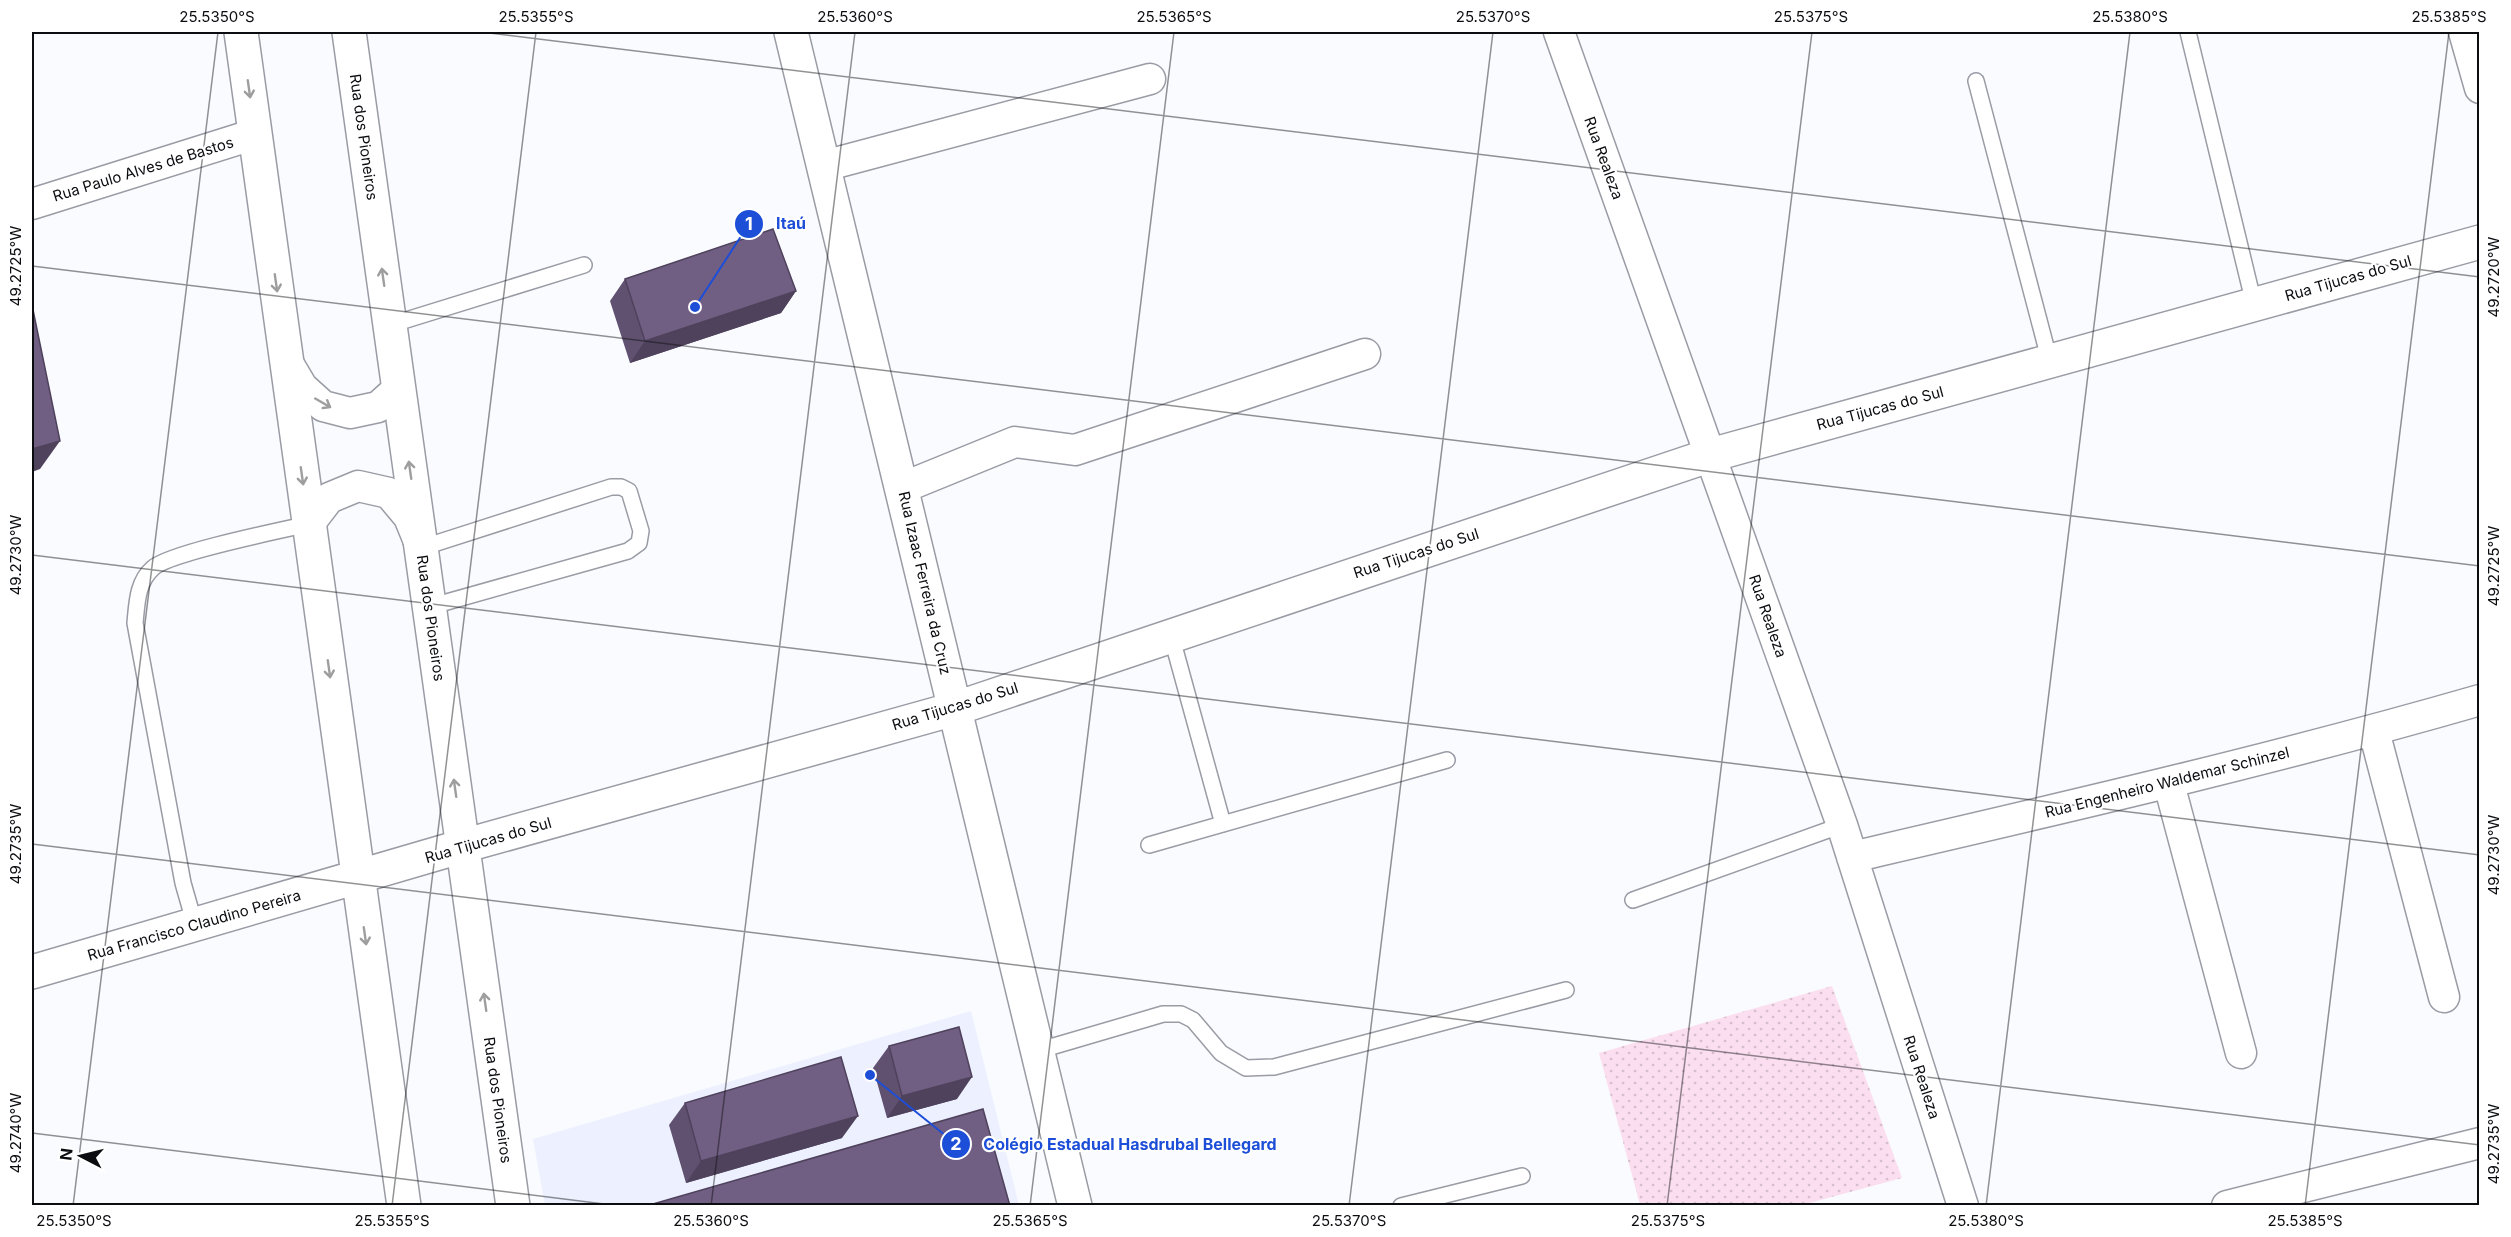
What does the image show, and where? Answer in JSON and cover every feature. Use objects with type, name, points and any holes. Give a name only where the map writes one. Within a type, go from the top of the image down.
[{"type":"street","points":[[242,32],[404,1206]]},
{"type":"street","name":"Rua dos Pioneiros","points":[[349,32],[513,1206]]},
{"type":"street","name":"Rua Izaac Ferreira da Cruz","points":[[791,32],[1075,1206]]},
{"type":"street","name":"Rua Realeza","points":[[1559,32],[1842,825],[1963,1206]]},
{"type":"street","points":[[2464,32],[2480,88]]},
{"type":"street","points":[[824,166],[1150,80]]},
{"type":"street","name":"Rua Paulo Alves de Bastos","points":[[32,204],[255,134]]},
{"type":"street","name":"Rua Tijucas do Sul","points":[[357,878],[463,846],[954,709],[1711,455],[2480,242]]},
{"type":"street","points":[[902,488],[1015,442],[1075,450],[1365,354]]},
{"type":"street","points":[[286,360],[302,387],[323,406],[350,413],[378,407],[399,388]]},
{"type":"street","points":[[309,524],[329,498],[358,486],[389,493],[409,517],[421,548]]},
{"type":"street","name":"Rua Engenheiro Waldemar Schinzel","points":[[1852,857],[2169,784],[2373,731],[2480,700]]},
{"type":"street","points":[[2373,731],[2444,997]]},
{"type":"street","points":[[2169,784],[2241,1053]]},
{"type":"street","name":"Rua Francisco Claudino Pereira","points":[[32,972],[357,878]]},
{"type":"street","points":[[388,1095],[416,1206]]},
{"type":"street","points":[[2227,1206],[2480,1143]]},
{"type":"lane","points":[[2188,32],[2254,304]]},
{"type":"lane","points":[[1976,81],[2050,362]]},
{"type":"lane","points":[[390,325],[584,265]]},
{"type":"lane","points":[[421,548],[611,487],[629,490],[641,531],[639,543],[627,551],[429,607]]},
{"type":"lane","points":[[195,925],[183,884],[135,623],[138,589],[154,567],[179,557],[309,524]]},
{"type":"lane","points":[[1171,635],[1223,824]]},
{"type":"lane","points":[[1149,845],[1447,760]]},
{"type":"lane","points":[[1634,900],[1842,825]]},
{"type":"lane","points":[[1037,1051],[1163,1014],[1181,1014],[1193,1020],[1221,1053],[1246,1068],[1274,1066],[1566,990]]},
{"type":"lane","points":[[1401,1206],[1522,1176]]},
{"type":"shaded area","points":[[1832,986],[1902,1178],[1802,1205],[1640,1205],[1599,1053]]},
{"type":"shaded area","points":[[971,1011],[1019,1205],[545,1205],[533,1139]]},
{"type":"building","points":[[773,229],[796,291],[645,341],[625,279]]},
{"type":"building","points":[[32,305],[60,441],[32,449]]},
{"type":"building","points":[[959,1027],[972,1077],[902,1096],[889,1046]]},
{"type":"building","points":[[841,1057],[858,1116],[701,1161],[685,1103]]},
{"type":"building","points":[[983,1109],[1010,1206],[646,1206]]},
{"type":"place","name":"Itaú","points":[[695,307]]},
{"type":"place","name":"Colégio Estadual Hasdrubal Bellegard","points":[[870,1075]]}]
